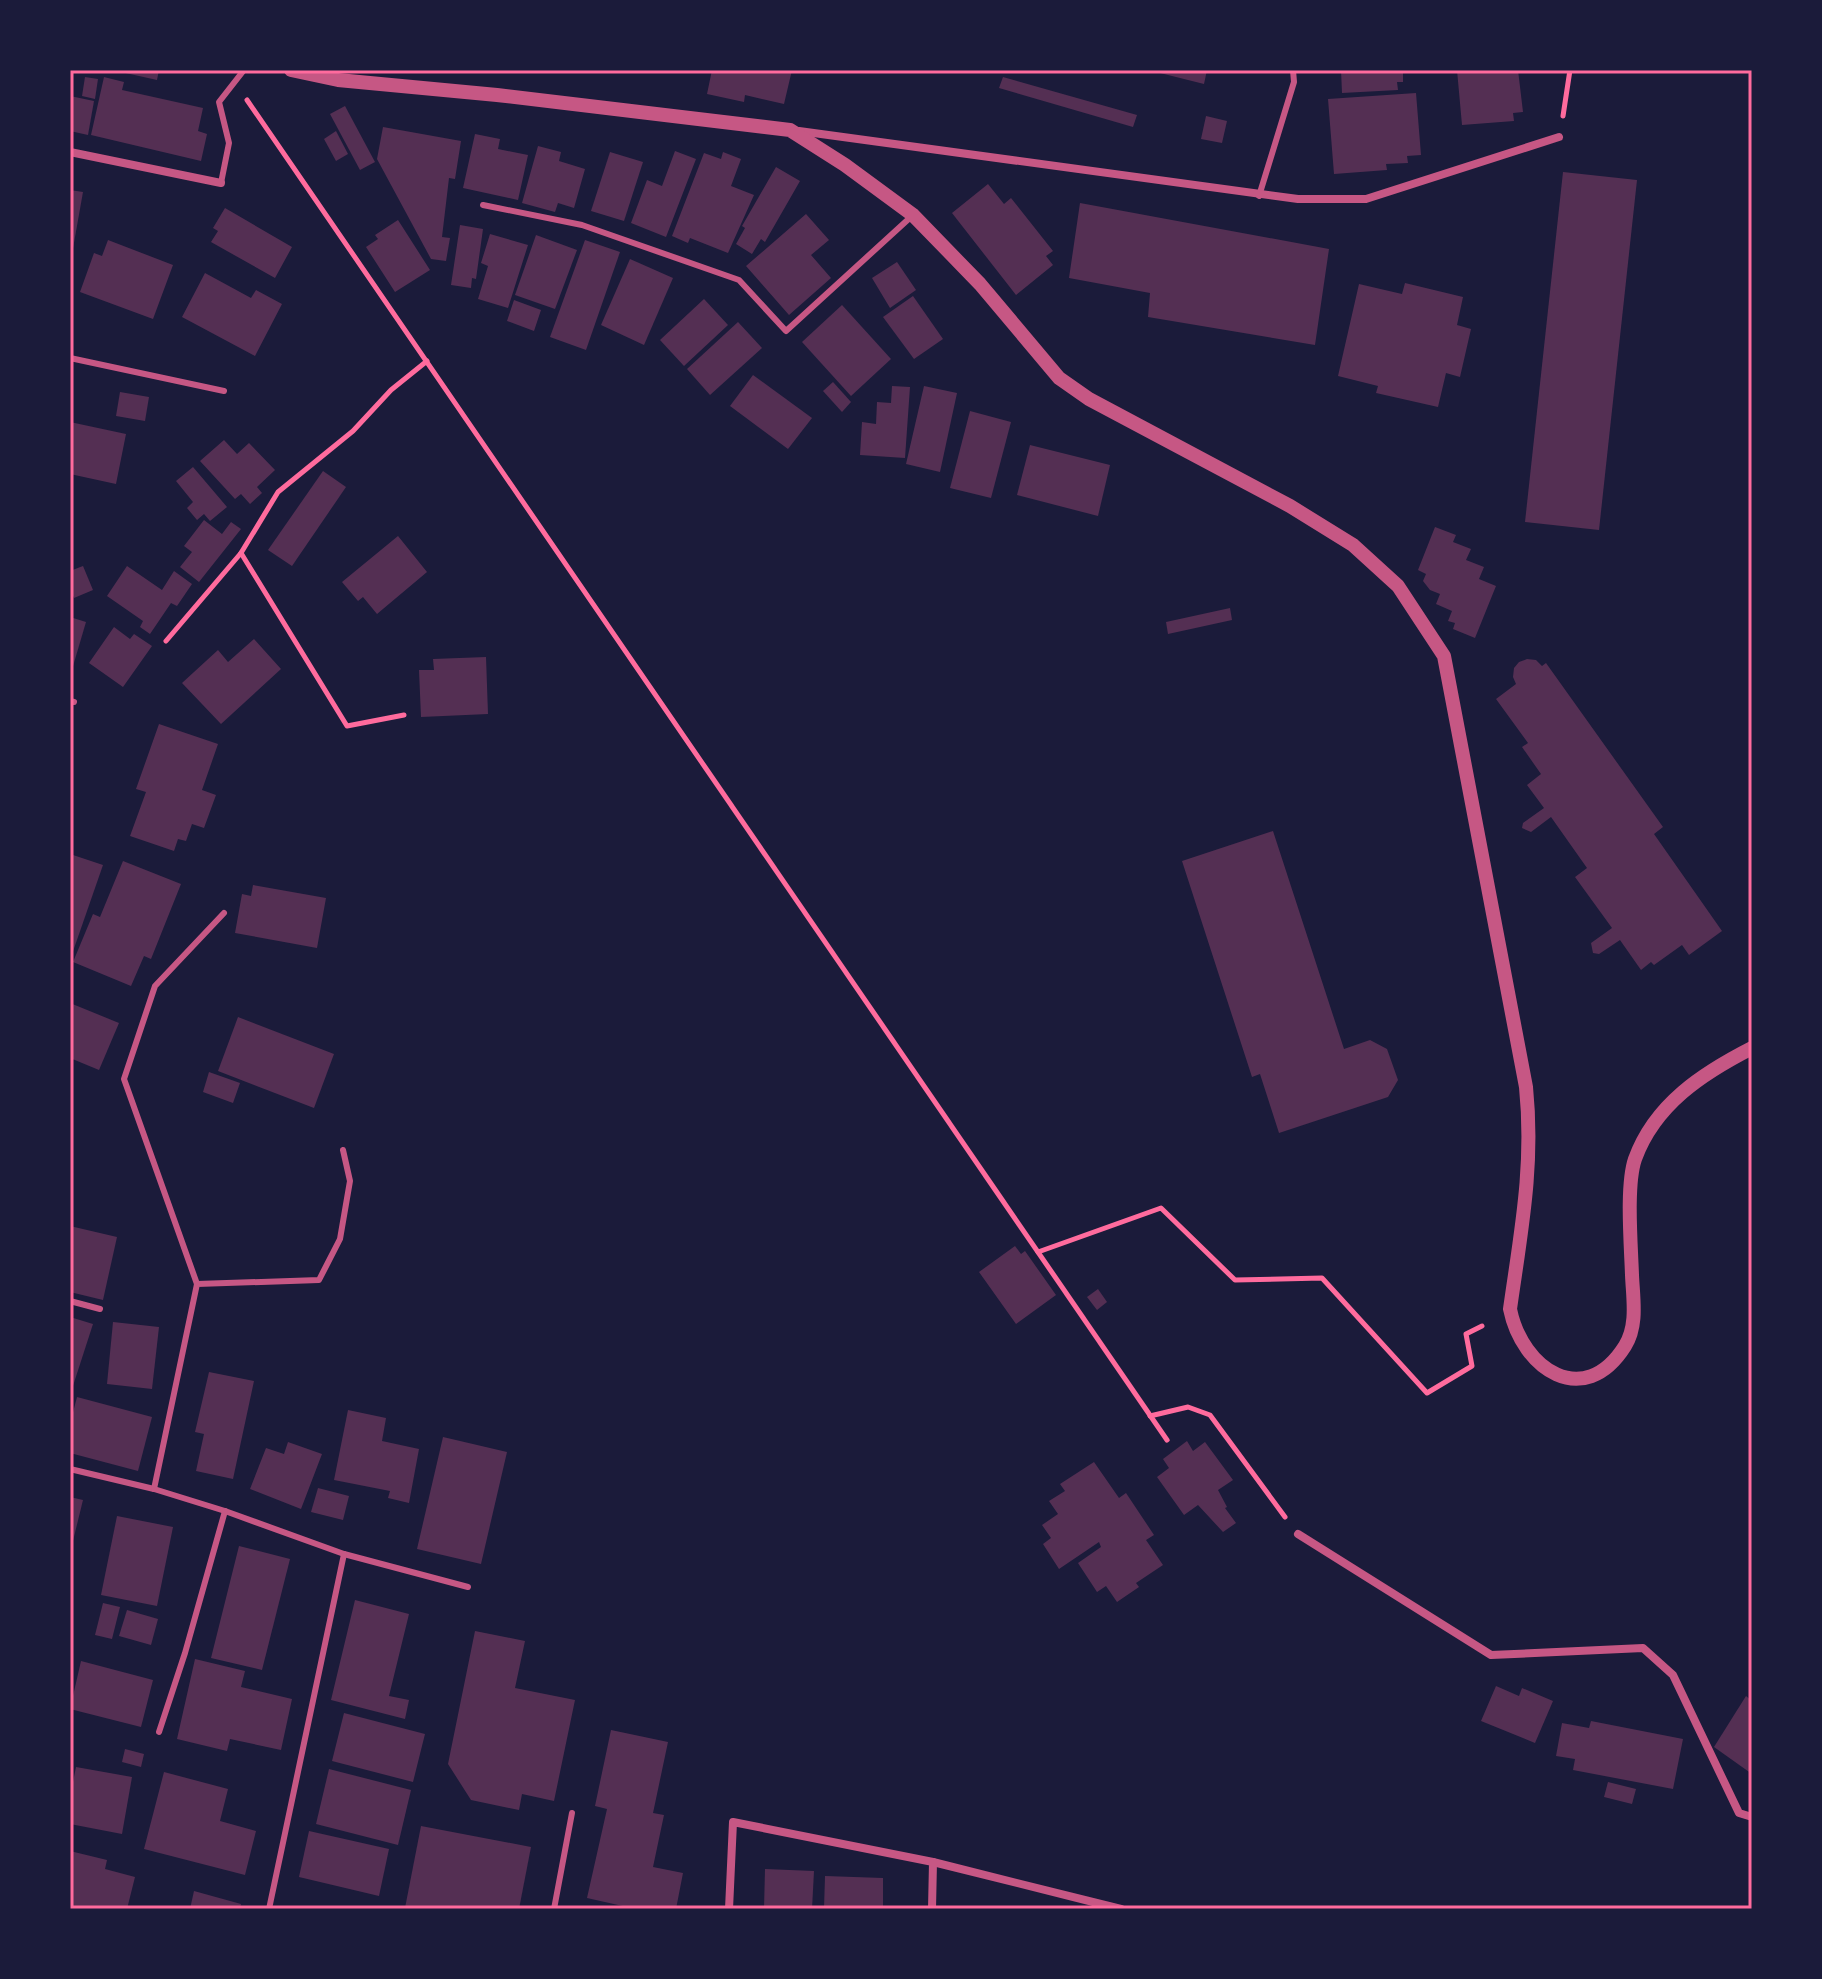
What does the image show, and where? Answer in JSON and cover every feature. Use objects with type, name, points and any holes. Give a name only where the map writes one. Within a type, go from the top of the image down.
[{"type":"street","points":[[291,70],[338,80],[497,95],[790,130],[1298,199],[1366,199],[1559,137]]},
{"type":"street","points":[[790,130],[845,165],[913,215],[980,284],[1059,378],[1089,399],[1290,506],[1353,545],[1398,586],[1444,656],[1526,1087],[1531,1131],[1529,1172],[1510,1309],[1523,1347],[1541,1366],[1560,1376],[1581,1378],[1597,1374],[1611,1364],[1626,1345],[1634,1323],[1630,1213],[1634,1161],[1653,1124],[1681,1091],[1752,1048]]},
{"type":"street","points":[[70,152],[221,183]]},
{"type":"street","points":[[1298,1534],[1491,1655],[1643,1648],[1673,1675],[1739,1813],[1752,1817]]},
{"type":"street","points":[[729,1909],[733,1822],[933,1862],[1120,1909]]},
{"type":"street","points":[[932,1909],[933,1862]]},
{"type":"lane","points":[[221,183],[229,143],[219,102],[244,70]]},
{"type":"lane","points":[[1259,196],[1294,82],[1293,70]]},
{"type":"lane","points":[[483,205],[582,225],[739,280],[786,331],[913,215]]},
{"type":"lane","points":[[70,358],[224,391]]},
{"type":"lane","points":[[154,1489],[197,1284],[124,1079],[155,986],[224,913]]},
{"type":"lane","points":[[197,1284],[319,1280],[340,1239],[350,1181],[343,1150]]},
{"type":"lane","points":[[70,1301],[100,1309]]},
{"type":"lane","points":[[70,1469],[154,1489],[344,1554],[468,1587]]},
{"type":"lane","points":[[159,1732],[225,1511]]},
{"type":"lane","points":[[269,1909],[344,1554]]},
{"type":"lane","points":[[554,1909],[572,1813]]},
{"type":"path","points":[[1559,137],[1570,70]]},
{"type":"path","points":[[240,89],[1167,1440]]},
{"type":"path","points":[[166,641],[241,553],[278,492],[353,431],[391,390],[427,361]]},
{"type":"path","points":[[241,553],[347,726],[404,715]]},
{"type":"path","points":[[1038,1252],[1161,1208],[1235,1280],[1322,1278],[1427,1393],[1472,1366],[1466,1334],[1482,1326]]},
{"type":"path","points":[[1150,1416],[1188,1407],[1210,1415],[1298,1534]]},
{"type":"building","points":[[112,70],[159,70],[157,80]]},
{"type":"building","points":[[712,70],[792,70],[784,104],[745,95],[744,102],[707,94]]},
{"type":"building","points":[[1148,70],[1207,70],[1204,84]]},
{"type":"building","points":[[1341,70],[1403,70],[1403,82],[1397,82],[1398,90],[1342,93]]},
{"type":"building","points":[[1457,70],[1518,70],[1523,112],[1513,113],[1514,121],[1462,125]]},
{"type":"building","points":[[85,77],[98,79],[95,99],[82,96]]},
{"type":"building","points":[[104,77],[124,82],[122,90],[203,108],[198,131],[207,134],[201,161],[91,135]]},
{"type":"building","points":[[1003,77],[1137,115],[1133,127],[999,88]]},
{"type":"building","points":[[1416,93],[1421,155],[1407,156],[1408,163],[1386,164],[1387,170],[1334,174],[1328,99]]},
{"type":"building","points":[[70,96],[94,101],[88,135],[70,131]]},
{"type":"building","points":[[345,106],[375,162],[360,170],[330,114]]},
{"type":"building","points":[[1206,116],[1227,121],[1222,143],[1201,139]]},
{"type":"building","points":[[383,127],[461,141],[455,179],[449,178],[442,237],[450,238],[446,261],[431,259],[377,159]]},
{"type":"building","points":[[336,131],[348,154],[336,161],[324,139]]},
{"type":"building","points":[[475,134],[500,139],[498,149],[528,155],[518,200],[463,188]]},
{"type":"building","points":[[538,146],[561,152],[559,161],[585,169],[574,208],[558,203],[555,212],[522,203]]},
{"type":"building","points":[[675,151],[696,159],[666,237],[631,223],[647,180],[662,186]]},
{"type":"building","points":[[610,152],[643,162],[624,221],[591,211]]},
{"type":"building","points":[[723,152],[741,159],[731,186],[754,195],[728,253],[690,238],[688,243],[672,236],[704,153],[721,159]]},
{"type":"building","points":[[776,167],[800,181],[765,242],[761,239],[752,254],[736,244],[745,228],[742,226]]},
{"type":"building","points":[[1563,172],[1637,180],[1599,530],[1525,522]]},
{"type":"building","points":[[988,184],[1004,204],[1011,198],[1053,251],[1046,256],[1053,265],[1016,295],[952,213]]},
{"type":"building","points":[[70,190],[83,192],[72,254],[70,254]]},
{"type":"building","points":[[1080,203],[1329,249],[1315,345],[1148,317],[1150,293],[1069,278]]},
{"type":"building","points":[[225,208],[292,247],[275,278],[211,242],[218,231],[213,228]]},
{"type":"building","points":[[806,214],[829,240],[811,255],[831,278],[789,315],[746,266]]},
{"type":"building","points":[[398,220],[430,270],[395,292],[366,247],[378,239],[375,235]]},
{"type":"building","points":[[460,225],[483,229],[476,279],[472,278],[471,288],[451,285]]},
{"type":"building","points":[[490,234],[528,245],[508,308],[478,299],[488,266],[481,263]]},
{"type":"building","points":[[536,235],[577,250],[555,309],[515,295]]},
{"type":"building","points":[[108,240],[173,265],[153,319],[80,292],[94,253],[102,256]]},
{"type":"building","points":[[585,240],[620,252],[586,350],[550,337]]},
{"type":"building","points":[[630,259],[673,278],[644,345],[601,325]]},
{"type":"building","points":[[897,262],[916,290],[890,308],[872,278]]},
{"type":"building","points":[[205,273],[251,298],[256,290],[282,304],[255,356],[182,317]]},
{"type":"building","points":[[1405,283],[1463,297],[1457,325],[1471,329],[1460,377],[1446,373],[1438,407],[1376,393],[1378,386],[1338,376],[1359,284],[1402,294]]},
{"type":"building","points":[[913,296],[943,339],[914,359],[883,317]]},
{"type":"building","points":[[704,299],[728,325],[684,366],[660,340]]},
{"type":"building","points":[[514,300],[541,310],[534,331],[507,321]]},
{"type":"building","points":[[842,305],[891,359],[851,396],[802,342]]},
{"type":"building","points":[[738,322],[762,348],[710,395],[687,369]]},
{"type":"building","points":[[753,375],[812,418],[788,449],[730,406]]},
{"type":"building","points":[[833,382],[851,402],[842,412],[823,391]]},
{"type":"building","points":[[892,386],[910,387],[905,458],[860,455],[862,422],[876,424],[877,402],[891,403]]},
{"type":"building","points":[[924,386],[957,393],[940,472],[906,464]]},
{"type":"building","points":[[120,392],[149,397],[145,421],[116,416]]},
{"type":"building","points":[[970,411],[1011,422],[991,498],[950,488]]},
{"type":"building","points":[[70,422],[126,434],[116,484],[70,474]]},
{"type":"building","points":[[224,440],[237,454],[249,443],[275,470],[257,487],[262,493],[250,504],[241,494],[235,499],[200,461]]},
{"type":"building","points":[[1030,445],[1110,465],[1098,516],[1017,495]]},
{"type":"building","points":[[193,467],[227,507],[210,521],[204,514],[197,520],[187,508],[193,502],[176,481]]},
{"type":"building","points":[[323,471],[346,487],[292,566],[268,550]]},
{"type":"building","points":[[204,520],[222,534],[231,522],[241,529],[199,582],[180,567],[192,552],[184,546]]},
{"type":"building","points":[[1435,527],[1456,535],[1453,542],[1471,549],[1466,560],[1484,567],[1479,579],[1496,586],[1475,638],[1453,629],[1455,623],[1448,621],[1452,611],[1436,604],[1440,594],[1430,590],[1423,581],[1426,574],[1418,570]]},
{"type":"building","points":[[398,536],[427,572],[377,614],[363,597],[358,601],[342,582]]},
{"type":"building","points":[[83,566],[93,590],[74,598],[70,589],[70,571]]},
{"type":"building","points":[[127,566],[162,590],[174,571],[192,584],[177,606],[171,603],[150,634],[140,627],[143,621],[107,596]]},
{"type":"building","points":[[1230,608],[1232,620],[1168,634],[1166,622]]},
{"type":"building","points":[[70,617],[86,622],[71,673],[70,673]]},
{"type":"building","points":[[114,627],[130,639],[134,634],[152,646],[123,687],[89,663]]},
{"type":"building","points":[[254,639],[281,669],[221,724],[182,683],[218,650],[228,662]]},
{"type":"building","points":[[486,657],[488,714],[421,717],[419,670],[434,670],[433,659]]},
{"type":"building","points":[[1527,659],[1536,660],[1542,666],[1546,663],[1663,827],[1654,834],[1722,931],[1689,955],[1682,945],[1654,965],[1651,962],[1641,970],[1620,940],[1599,954],[1593,953],[1591,943],[1612,928],[1575,877],[1587,868],[1551,817],[1531,832],[1522,828],[1523,823],[1544,808],[1527,785],[1541,774],[1522,747],[1528,743],[1496,699],[1516,684],[1514,668]]},
{"type":"building","points":[[159,724],[218,744],[202,790],[216,795],[204,828],[192,824],[186,841],[178,839],[174,851],[130,836],[146,792],[136,789]]},
{"type":"building","points":[[1273,831],[1344,1049],[1370,1040],[1387,1049],[1398,1080],[1388,1097],[1279,1133],[1260,1074],[1252,1077],[1182,861]]},
{"type":"building","points":[[70,854],[103,865],[70,960]]},
{"type":"building","points":[[123,861],[181,884],[151,959],[144,956],[131,986],[73,962],[93,914],[100,917]]},
{"type":"building","points":[[253,885],[326,898],[317,948],[235,933],[242,894],[251,896]]},
{"type":"building","points":[[70,1003],[119,1023],[99,1070],[70,1058]]},
{"type":"building","points":[[238,1017],[334,1054],[314,1108],[218,1071]]},
{"type":"building","points":[[209,1072],[240,1083],[233,1103],[203,1092]]},
{"type":"building","points":[[70,1226],[117,1237],[103,1300],[70,1292]]},
{"type":"building","points":[[1015,1246],[1021,1254],[1025,1251],[1056,1295],[1016,1324],[979,1272]]},
{"type":"building","points":[[1098,1289],[1107,1302],[1097,1310],[1087,1297]]},
{"type":"building","points":[[70,1317],[93,1324],[71,1392],[70,1392]]},
{"type":"building","points":[[113,1322],[159,1327],[152,1389],[107,1384]]},
{"type":"building","points":[[209,1372],[254,1381],[233,1479],[196,1471],[204,1434],[195,1432]]},
{"type":"building","points":[[77,1397],[152,1417],[138,1471],[70,1453],[70,1424]]},
{"type":"building","points":[[348,1410],[386,1418],[382,1441],[419,1449],[409,1503],[388,1498],[390,1491],[334,1480]]},
{"type":"building","points":[[443,1437],[507,1452],[481,1564],[417,1549]]},
{"type":"building","points":[[1187,1441],[1193,1451],[1205,1442],[1233,1480],[1218,1490],[1225,1508],[1236,1523],[1223,1532],[1198,1505],[1184,1515],[1157,1477],[1169,1468],[1163,1459]]},
{"type":"building","points":[[288,1442],[322,1454],[301,1509],[250,1489],[266,1448],[284,1454]]},
{"type":"building","points":[[1094,1462],[1119,1498],[1126,1493],[1154,1535],[1146,1540],[1163,1565],[1136,1583],[1139,1587],[1117,1602],[1106,1586],[1097,1592],[1078,1563],[1101,1547],[1099,1542],[1059,1569],[1043,1544],[1051,1538],[1042,1525],[1058,1514],[1049,1501],[1065,1491],[1060,1484]]},
{"type":"building","points":[[318,1488],[349,1496],[343,1520],[311,1512]]},
{"type":"building","points":[[70,1497],[83,1500],[71,1549],[70,1549]]},
{"type":"building","points":[[117,1516],[173,1527],[157,1606],[101,1595]]},
{"type":"building","points":[[239,1546],[290,1559],[262,1670],[211,1658]]},
{"type":"building","points":[[355,1600],[409,1614],[389,1696],[409,1700],[405,1719],[331,1700]]},
{"type":"building","points":[[103,1603],[120,1607],[112,1639],[95,1635]]},
{"type":"building","points":[[127,1610],[158,1619],[151,1645],[119,1636]]},
{"type":"building","points":[[475,1631],[525,1641],[515,1688],[575,1700],[554,1801],[522,1794],[519,1810],[471,1800],[448,1764]]},
{"type":"building","points":[[195,1659],[245,1671],[241,1687],[292,1699],[281,1750],[230,1739],[227,1751],[177,1739]]},
{"type":"building","points":[[81,1661],[153,1680],[141,1727],[70,1709]]},
{"type":"building","points":[[1496,1686],[1519,1696],[1522,1688],[1553,1701],[1535,1743],[1481,1721]]},
{"type":"building","points":[[1746,1696],[1752,1701],[1752,1774],[1714,1747]]},
{"type":"building","points":[[344,1713],[425,1734],[413,1782],[332,1761]]},
{"type":"building","points":[[1591,1721],[1683,1739],[1673,1789],[1573,1770],[1575,1759],[1556,1756],[1562,1723],[1589,1728]]},
{"type":"building","points":[[611,1730],[668,1742],[653,1813],[664,1815],[653,1867],[683,1873],[676,1909],[636,1909],[587,1898],[607,1809],[595,1806]]},
{"type":"building","points":[[125,1749],[144,1754],[141,1767],[122,1762]]},
{"type":"building","points":[[76,1767],[132,1777],[122,1834],[70,1824],[70,1797]]},
{"type":"building","points":[[329,1769],[411,1790],[398,1845],[316,1824]]},
{"type":"building","points":[[164,1772],[228,1789],[220,1821],[256,1831],[245,1875],[144,1849]]},
{"type":"building","points":[[1608,1782],[1636,1789],[1632,1804],[1604,1797]]},
{"type":"building","points":[[421,1826],[531,1847],[519,1909],[405,1908]]},
{"type":"building","points":[[309,1831],[389,1849],[379,1896],[299,1877]]},
{"type":"building","points":[[70,1851],[107,1860],[105,1869],[135,1877],[127,1909],[70,1909]]},
{"type":"building","points":[[765,1869],[814,1871],[812,1909],[764,1909]]},
{"type":"building","points":[[825,1876],[883,1878],[883,1909],[824,1909]]},
{"type":"building","points":[[194,1891],[241,1904],[240,1909],[190,1909]]}]
